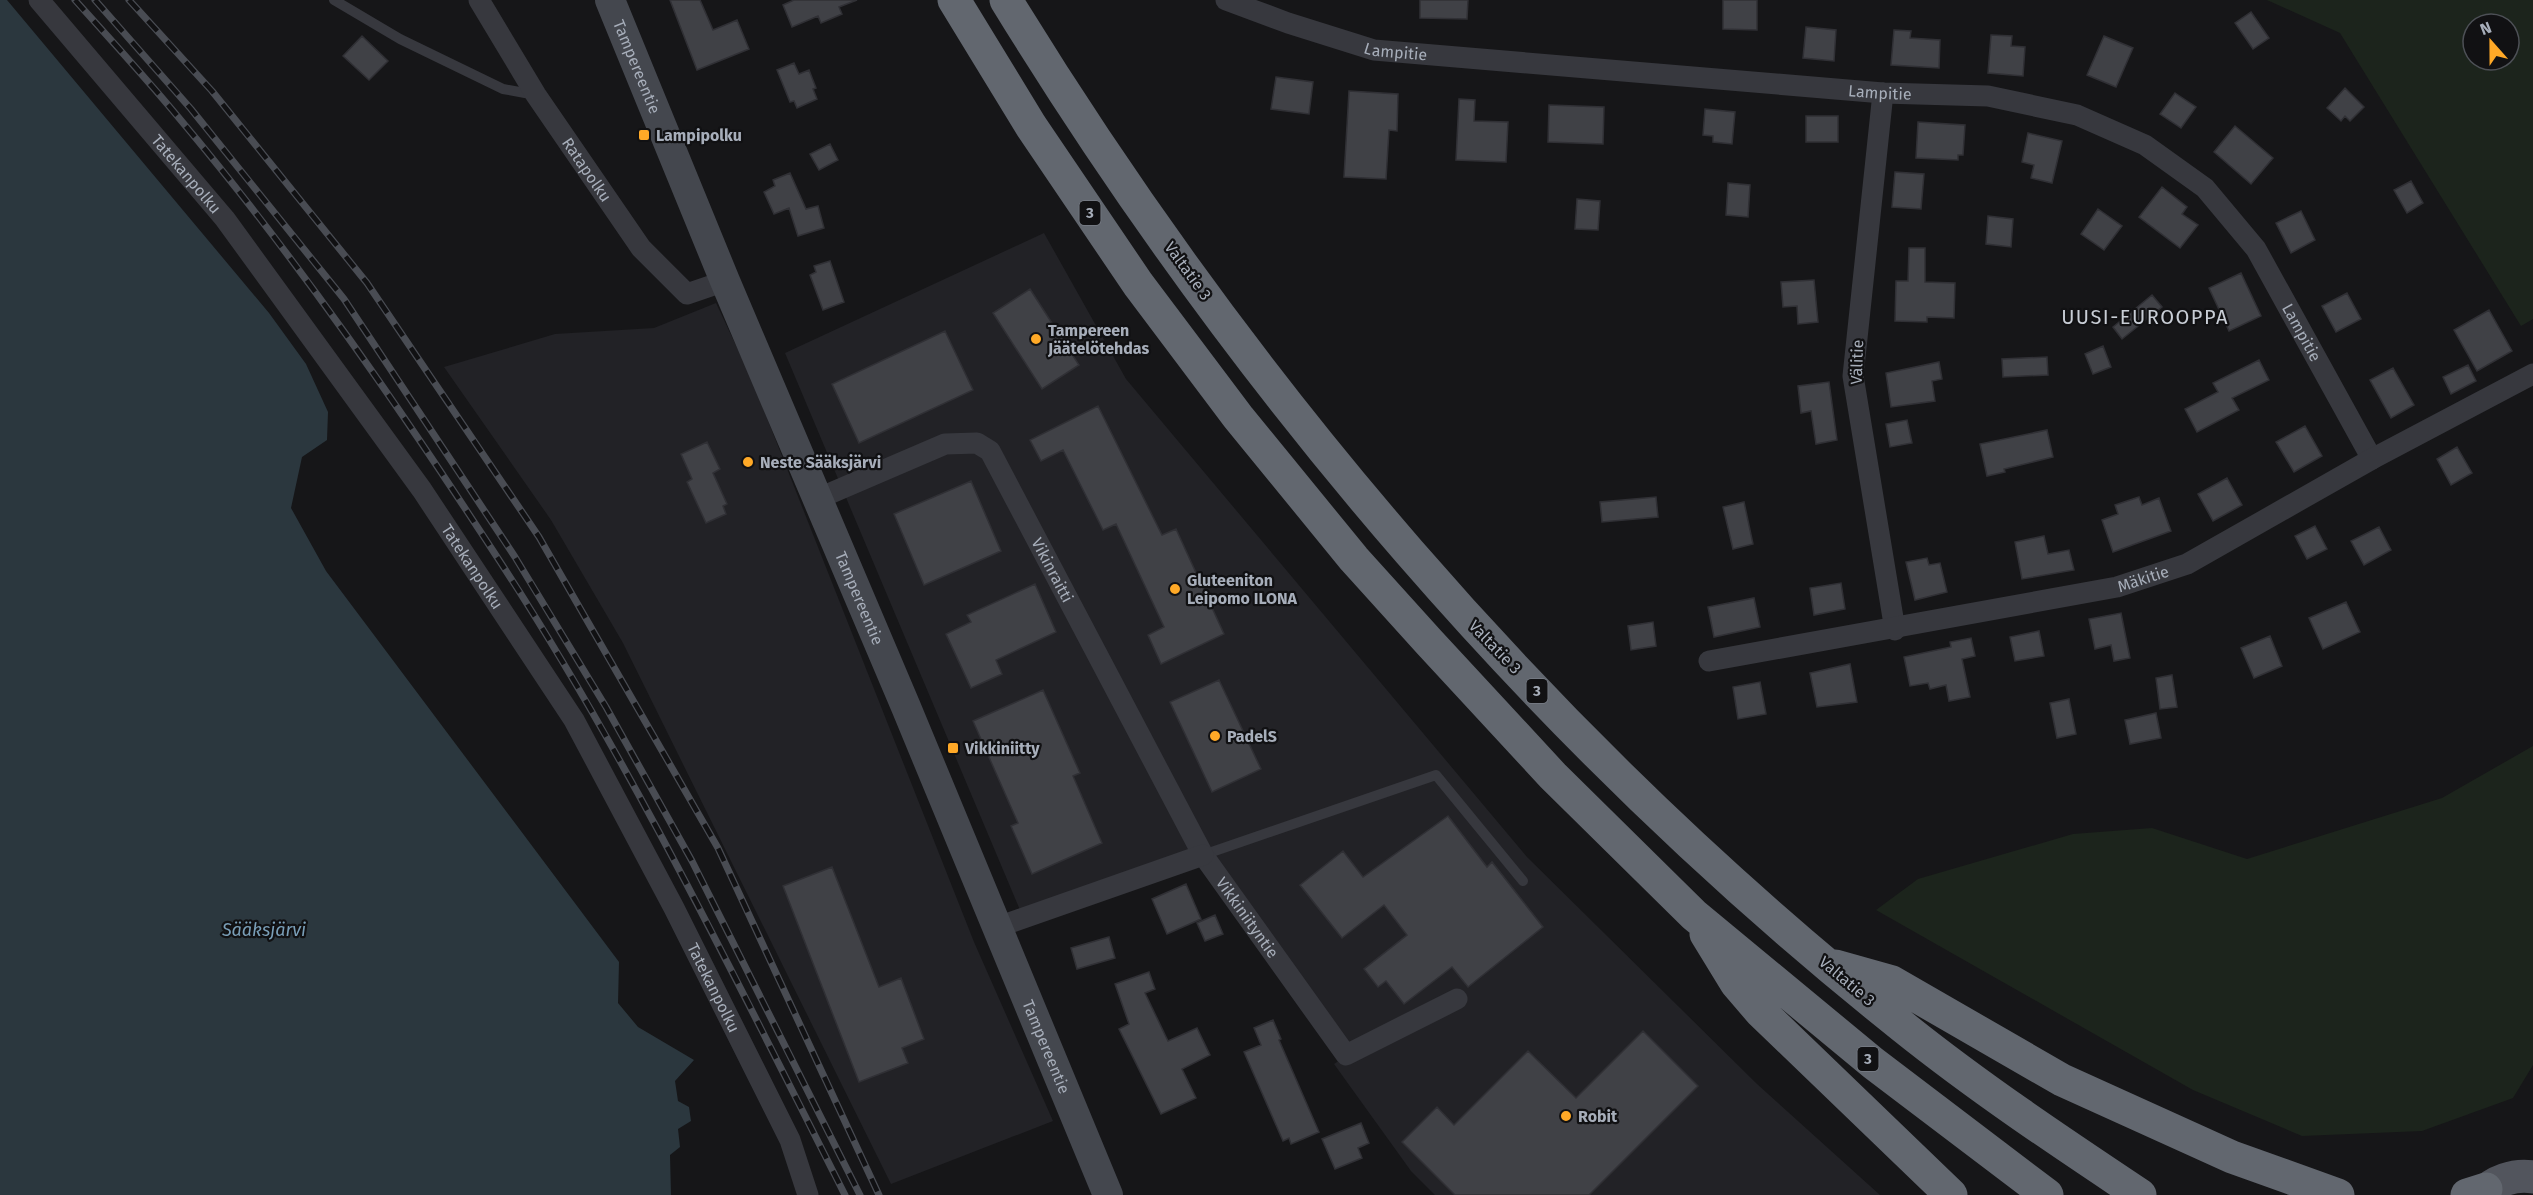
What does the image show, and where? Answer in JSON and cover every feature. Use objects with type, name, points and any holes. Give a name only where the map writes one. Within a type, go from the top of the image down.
[{"type":"highway","name":"3","points":[[954,0],[1031,126],[1138,284],[1246,426],[1354,559],[1437,650],[1553,776],[1694,915],[1873,1063],[2047,1195]]},
{"type":"highway","name":"Valtatie 3","points":[[1006,0],[1078,112],[1179,259],[1277,392],[1392,533],[1465,615],[1590,747],[1676,830],[1825,963],[1904,1029],[2023,1116],[2140,1195]]},
{"type":"highway","points":[[1694,915],[1736,983],[1760,1011],[1951,1195]]},
{"type":"highway","points":[[1825,963],[1892,982],[2062,1080],[2232,1157],[2338,1195]]},
{"type":"main road","name":"Tampereentie","points":[[610,0],[725,281],[998,927],[1108,1195]]},
{"type":"street","name":"Tatekanpolku","points":[[39,0],[225,219],[422,490],[574,720],[674,908],[790,1140],[808,1195]]},
{"type":"street","name":"Ratapolku","points":[[479,0],[537,94],[641,248],[687,294],[725,281]]},
{"type":"street","name":"Lampitie","points":[[1226,0],[1288,23],[1374,50],[1883,93],[1988,96],[2077,116],[2145,145],[2205,188],[2256,249],[2372,459]]},
{"type":"street","name":"Välitie","points":[[1883,93],[1853,376],[1895,630]]},
{"type":"street","name":"Mäkitie","points":[[1710,662],[1895,630],[2117,587],[2187,564],[2372,459],[2533,374]]},
{"type":"street","name":"Vikinraitti","points":[[817,499],[945,444],[977,443],[990,451],[1203,855]]},
{"type":"street","points":[[998,927],[1203,855]]},
{"type":"street","name":"Vikkiniityntie","points":[[1203,855],[1346,1055],[1434,1013],[1457,999]]},
{"type":"lane","points":[[334,0],[400,39],[503,89],[537,94]]},
{"type":"lane","points":[[1203,855],[1436,775],[1523,881]]},
{"type":"shaded area","points":[[2267,0],[2533,0],[2533,319],[2521,326],[2340,33]]},
{"type":"shaded area","points":[[1044,233],[1126,379],[1527,857],[1757,1084],[1880,1195],[1435,1195],[1411,1171],[1334,1064],[1346,1056],[1203,855],[1023,917],[785,353]]},
{"type":"shaded area","points":[[716,303],[750,375],[974,942],[1053,1121],[891,1184],[623,643],[551,520],[444,367],[555,334],[654,328]]},
{"type":"shaded area","points":[[2533,746],[2533,1065],[2513,1098],[2422,1131],[2302,1136],[2193,1090],[1876,910],[1918,879],[2073,834],[2152,828],[2247,859],[2442,798]]},
{"type":"water","name":"Sääksjärvi","points":[[0,0],[7,0],[269,313],[306,364],[328,412],[327,440],[302,457],[291,508],[326,571],[619,962],[618,1003],[638,1027],[694,1060],[675,1081],[678,1101],[689,1107],[691,1121],[678,1129],[680,1147],[670,1155],[671,1195],[0,1195]]},
{"type":"building","points":[[670,0],[700,0],[713,30],[737,20],[749,49],[697,70]]},
{"type":"building","points":[[794,0],[857,0],[839,7],[842,14],[821,23],[818,16],[792,27],[783,5]]},
{"type":"building","points":[[1420,0],[1468,0],[1467,19],[1420,18]]},
{"type":"building","points":[[1723,0],[1757,0],[1757,30],[1723,29]]},
{"type":"building","points":[[2251,12],[2269,38],[2253,49],[2235,23]]},
{"type":"building","points":[[1806,27],[1836,30],[1834,61],[1803,58]]},
{"type":"building","points":[[1894,30],[1911,31],[1910,38],[1940,40],[1939,68],[1891,65]]},
{"type":"building","points":[[1991,35],[2012,36],[2011,46],[2025,47],[2023,76],[1988,73]]},
{"type":"building","points":[[362,36],[388,61],[369,80],[343,56]]},
{"type":"building","points":[[2104,36],[2133,48],[2116,87],[2087,75]]},
{"type":"building","points":[[794,63],[799,74],[809,70],[816,88],[813,89],[817,99],[797,108],[794,101],[790,102],[777,70]]},
{"type":"building","points":[[1276,77],[1313,82],[1309,114],[1271,109]]},
{"type":"building","points":[[2345,88],[2364,107],[2350,121],[2345,116],[2341,121],[2327,108]]},
{"type":"building","points":[[1349,91],[1398,94],[1397,131],[1389,130],[1386,179],[1344,177]]},
{"type":"building","points":[[2175,93],[2196,107],[2181,128],[2160,114]]},
{"type":"building","points":[[1459,99],[1475,100],[1474,121],[1508,122],[1506,162],[1456,160]]},
{"type":"building","points":[[1549,105],[1604,107],[1603,144],[1548,142]]},
{"type":"building","points":[[1705,109],[1735,112],[1732,144],[1713,142],[1713,136],[1703,135]]},
{"type":"building","points":[[1806,116],[1838,116],[1838,142],[1806,142]]},
{"type":"building","points":[[1918,122],[1965,125],[1963,155],[1958,155],[1958,160],[1916,158]]},
{"type":"building","points":[[2235,126],[2273,158],[2251,184],[2214,152]]},
{"type":"building","points":[[2028,133],[2062,141],[2052,183],[2031,178],[2034,165],[2022,162]]},
{"type":"building","points":[[830,144],[838,160],[819,170],[810,154]]},
{"type":"building","points":[[1895,172],[1924,174],[1921,209],[1892,207]]},
{"type":"building","points":[[790,173],[806,209],[818,206],[824,228],[798,236],[789,208],[774,214],[764,192],[775,186],[773,180]]},
{"type":"building","points":[[2411,181],[2423,203],[2407,213],[2394,190]]},
{"type":"building","points":[[1728,183],[1750,185],[1748,217],[1726,215]]},
{"type":"building","points":[[2162,187],[2187,207],[2182,214],[2198,225],[2180,248],[2139,217]]},
{"type":"building","points":[[1577,199],[1600,201],[1598,230],[1575,229]]},
{"type":"building","points":[[2098,209],[2122,226],[2104,250],[2081,234]]},
{"type":"building","points":[[2301,211],[2315,240],[2291,253],[2276,223]]},
{"type":"building","points":[[1988,216],[2013,219],[2011,247],[1986,244]]},
{"type":"building","points":[[1909,248],[1925,248],[1925,282],[1955,283],[1954,318],[1927,317],[1927,322],[1895,321],[1896,281],[1908,281]]},
{"type":"building","points":[[830,261],[844,302],[823,310],[810,275],[816,272],[814,266]]},
{"type":"building","points":[[2241,273],[2261,316],[2229,331],[2209,288]]},
{"type":"building","points":[[1814,280],[1818,322],[1798,324],[1797,306],[1783,307],[1781,282]]},
{"type":"building","name":"Tampereen Jäätelötehdas","points":[[1030,289],[1079,365],[1042,389],[993,313]]},
{"type":"building","points":[[2347,293],[2361,319],[2336,332],[2322,306]]},
{"type":"building","points":[[2152,295],[2162,307],[2122,339],[2113,327]]},
{"type":"building","points":[[2489,310],[2512,351],[2477,371],[2454,330]]},
{"type":"building","points":[[945,331],[973,390],[859,443],[832,384]]},
{"type":"building","points":[[2103,346],[2111,367],[2093,374],[2085,354]]},
{"type":"building","points":[[2047,357],[2048,375],[2003,377],[2002,359]]},
{"type":"building","points":[[2259,360],[2269,380],[2232,398],[2239,410],[2197,432],[2185,409],[2218,392],[2213,383]]},
{"type":"building","points":[[1939,362],[1942,379],[1932,381],[1935,401],[1891,407],[1886,373]]},
{"type":"building","points":[[2468,365],[2476,381],[2451,394],[2443,377]]},
{"type":"building","points":[[2393,368],[2414,405],[2391,418],[2370,380]]},
{"type":"building","points":[[1829,382],[1837,440],[1816,444],[1811,411],[1801,413],[1798,386]]},
{"type":"building","points":[[1098,406],[1162,535],[1176,529],[1224,634],[1161,664],[1148,635],[1164,627],[1116,524],[1103,530],[1063,450],[1041,461],[1030,440]]},
{"type":"building","points":[[1907,420],[1912,443],[1890,447],[1886,424]]},
{"type":"building","points":[[2305,426],[2322,456],[2294,472],[2276,442]]},
{"type":"building","points":[[2047,430],[2053,457],[2004,469],[2005,472],[1987,476],[1980,444]]},
{"type":"building","points":[[707,442],[720,469],[713,473],[727,504],[723,506],[726,514],[706,523],[687,482],[692,479],[681,454]]},
{"type":"building","points":[[2457,447],[2472,473],[2451,485],[2437,459]]},
{"type":"building","points":[[2227,478],[2242,505],[2213,521],[2198,494]]},
{"type":"building","points":[[971,481],[1001,551],[924,585],[894,514]]},
{"type":"building","points":[[1656,497],[1658,517],[1602,522],[1600,502]]},
{"type":"building","points":[[2139,497],[2142,505],[2159,498],[2171,531],[2113,552],[2102,520],[2118,514],[2115,505]]},
{"type":"building","points":[[1744,502],[1753,544],[1733,549],[1723,507]]},
{"type":"building","points":[[2315,526],[2327,549],[2307,559],[2295,536]]},
{"type":"building","points":[[2379,527],[2391,550],[2364,565],[2351,541]]},
{"type":"building","points":[[2044,536],[2048,554],[2069,550],[2074,570],[2022,579],[2015,542]]},
{"type":"building","points":[[1927,558],[1929,565],[1940,563],[1947,592],[1915,600],[1906,562]]},
{"type":"building","points":[[1841,583],[1845,609],[1814,615],[1810,588]]},
{"type":"building","points":[[1035,584],[1056,632],[996,660],[1002,674],[971,688],[946,634],[971,622],[967,615]]},
{"type":"building","points":[[1754,598],[1760,627],[1714,637],[1708,607]]},
{"type":"building","points":[[2346,602],[2360,632],[2323,649],[2309,618]]},
{"type":"building","points":[[2121,613],[2130,658],[2114,661],[2111,645],[2095,649],[2089,619]]},
{"type":"building","points":[[1653,622],[1656,646],[1631,650],[1628,626]]},
{"type":"building","points":[[2039,631],[2044,656],[2015,661],[2010,637]]},
{"type":"building","points":[[2270,636],[2282,666],[2254,678],[2241,648]]},
{"type":"building","points":[[1971,638],[1975,656],[1962,659],[1970,697],[1949,701],[1946,685],[1930,689],[1928,683],[1910,686],[1904,657],[1951,647],[1950,642]]},
{"type":"building","points":[[1850,664],[1857,702],[1817,707],[1810,673]]},
{"type":"building","points":[[2172,675],[2177,707],[2160,709],[2156,678]]},
{"type":"building","name":"PadelS","points":[[1219,680],[1261,769],[1212,792],[1170,702]]},
{"type":"building","points":[[1760,682],[1766,714],[1738,719],[1733,687]]},
{"type":"building","points":[[1043,690],[1080,773],[1073,776],[1102,843],[1032,874],[1011,826],[1018,823],[973,721]]},
{"type":"building","points":[[2069,699],[2076,734],[2057,738],[2050,703]]},
{"type":"building","points":[[2156,713],[2161,738],[2130,744],[2125,720]]},
{"type":"building","points":[[1448,816],[1487,867],[1492,862],[1543,927],[1468,987],[1452,967],[1404,1004],[1386,981],[1378,987],[1364,969],[1407,935],[1384,905],[1342,938],[1300,885],[1343,851],[1363,877]]},
{"type":"building","points":[[832,867],[879,987],[901,978],[924,1039],[902,1048],[908,1063],[859,1082],[783,886]]},
{"type":"building","points":[[1186,884],[1201,919],[1167,934],[1152,899]]},
{"type":"building","points":[[1215,915],[1223,934],[1205,941],[1197,923]]},
{"type":"building","points":[[1109,937],[1115,958],[1077,969],[1071,948]]},
{"type":"building","points":[[1149,972],[1155,989],[1145,993],[1168,1041],[1197,1028],[1210,1055],[1182,1069],[1196,1098],[1161,1114],[1119,1029],[1129,1024],[1115,984]]},
{"type":"building","points":[[1273,1020],[1281,1039],[1279,1040],[1319,1132],[1291,1144],[1289,1138],[1283,1141],[1244,1052],[1261,1045],[1254,1028]]},
{"type":"building","name":"Robit","points":[[1643,1031],[1698,1086],[1589,1195],[1455,1195],[1402,1142],[1437,1107],[1454,1125],[1528,1051],[1576,1098]]},
{"type":"building","points":[[1361,1123],[1369,1143],[1358,1148],[1362,1158],[1335,1169],[1322,1139]]},
{"type":"railway","points":[[75,0],[166,103],[306,279],[424,446],[499,560],[547,636],[638,793],[845,1195]]},
{"type":"railway","points":[[95,0],[191,109],[344,299],[515,557],[606,707],[692,861],[860,1195]]},
{"type":"railway","points":[[129,0],[212,91],[367,283],[539,537],[718,848],[879,1195]]},
{"type":"place","name":"Lampipolku","points":[[644,135]]},
{"type":"place","name":"Tampereen Jäätelötehdas","points":[[1036,339]]},
{"type":"place","name":"Neste Sääksjärvi","points":[[748,462]]},
{"type":"place","name":"Gluteeniton Leipomo ILONA","points":[[1175,589]]},
{"type":"place","name":"PadelS","points":[[1215,736]]},
{"type":"place","name":"Vikkiniitty","points":[[953,748]]},
{"type":"place","name":"Robit","points":[[1566,1116]]},
{"type":"district","name":"UUSI-EUROOPPA","points":[[2145,317]]}]
